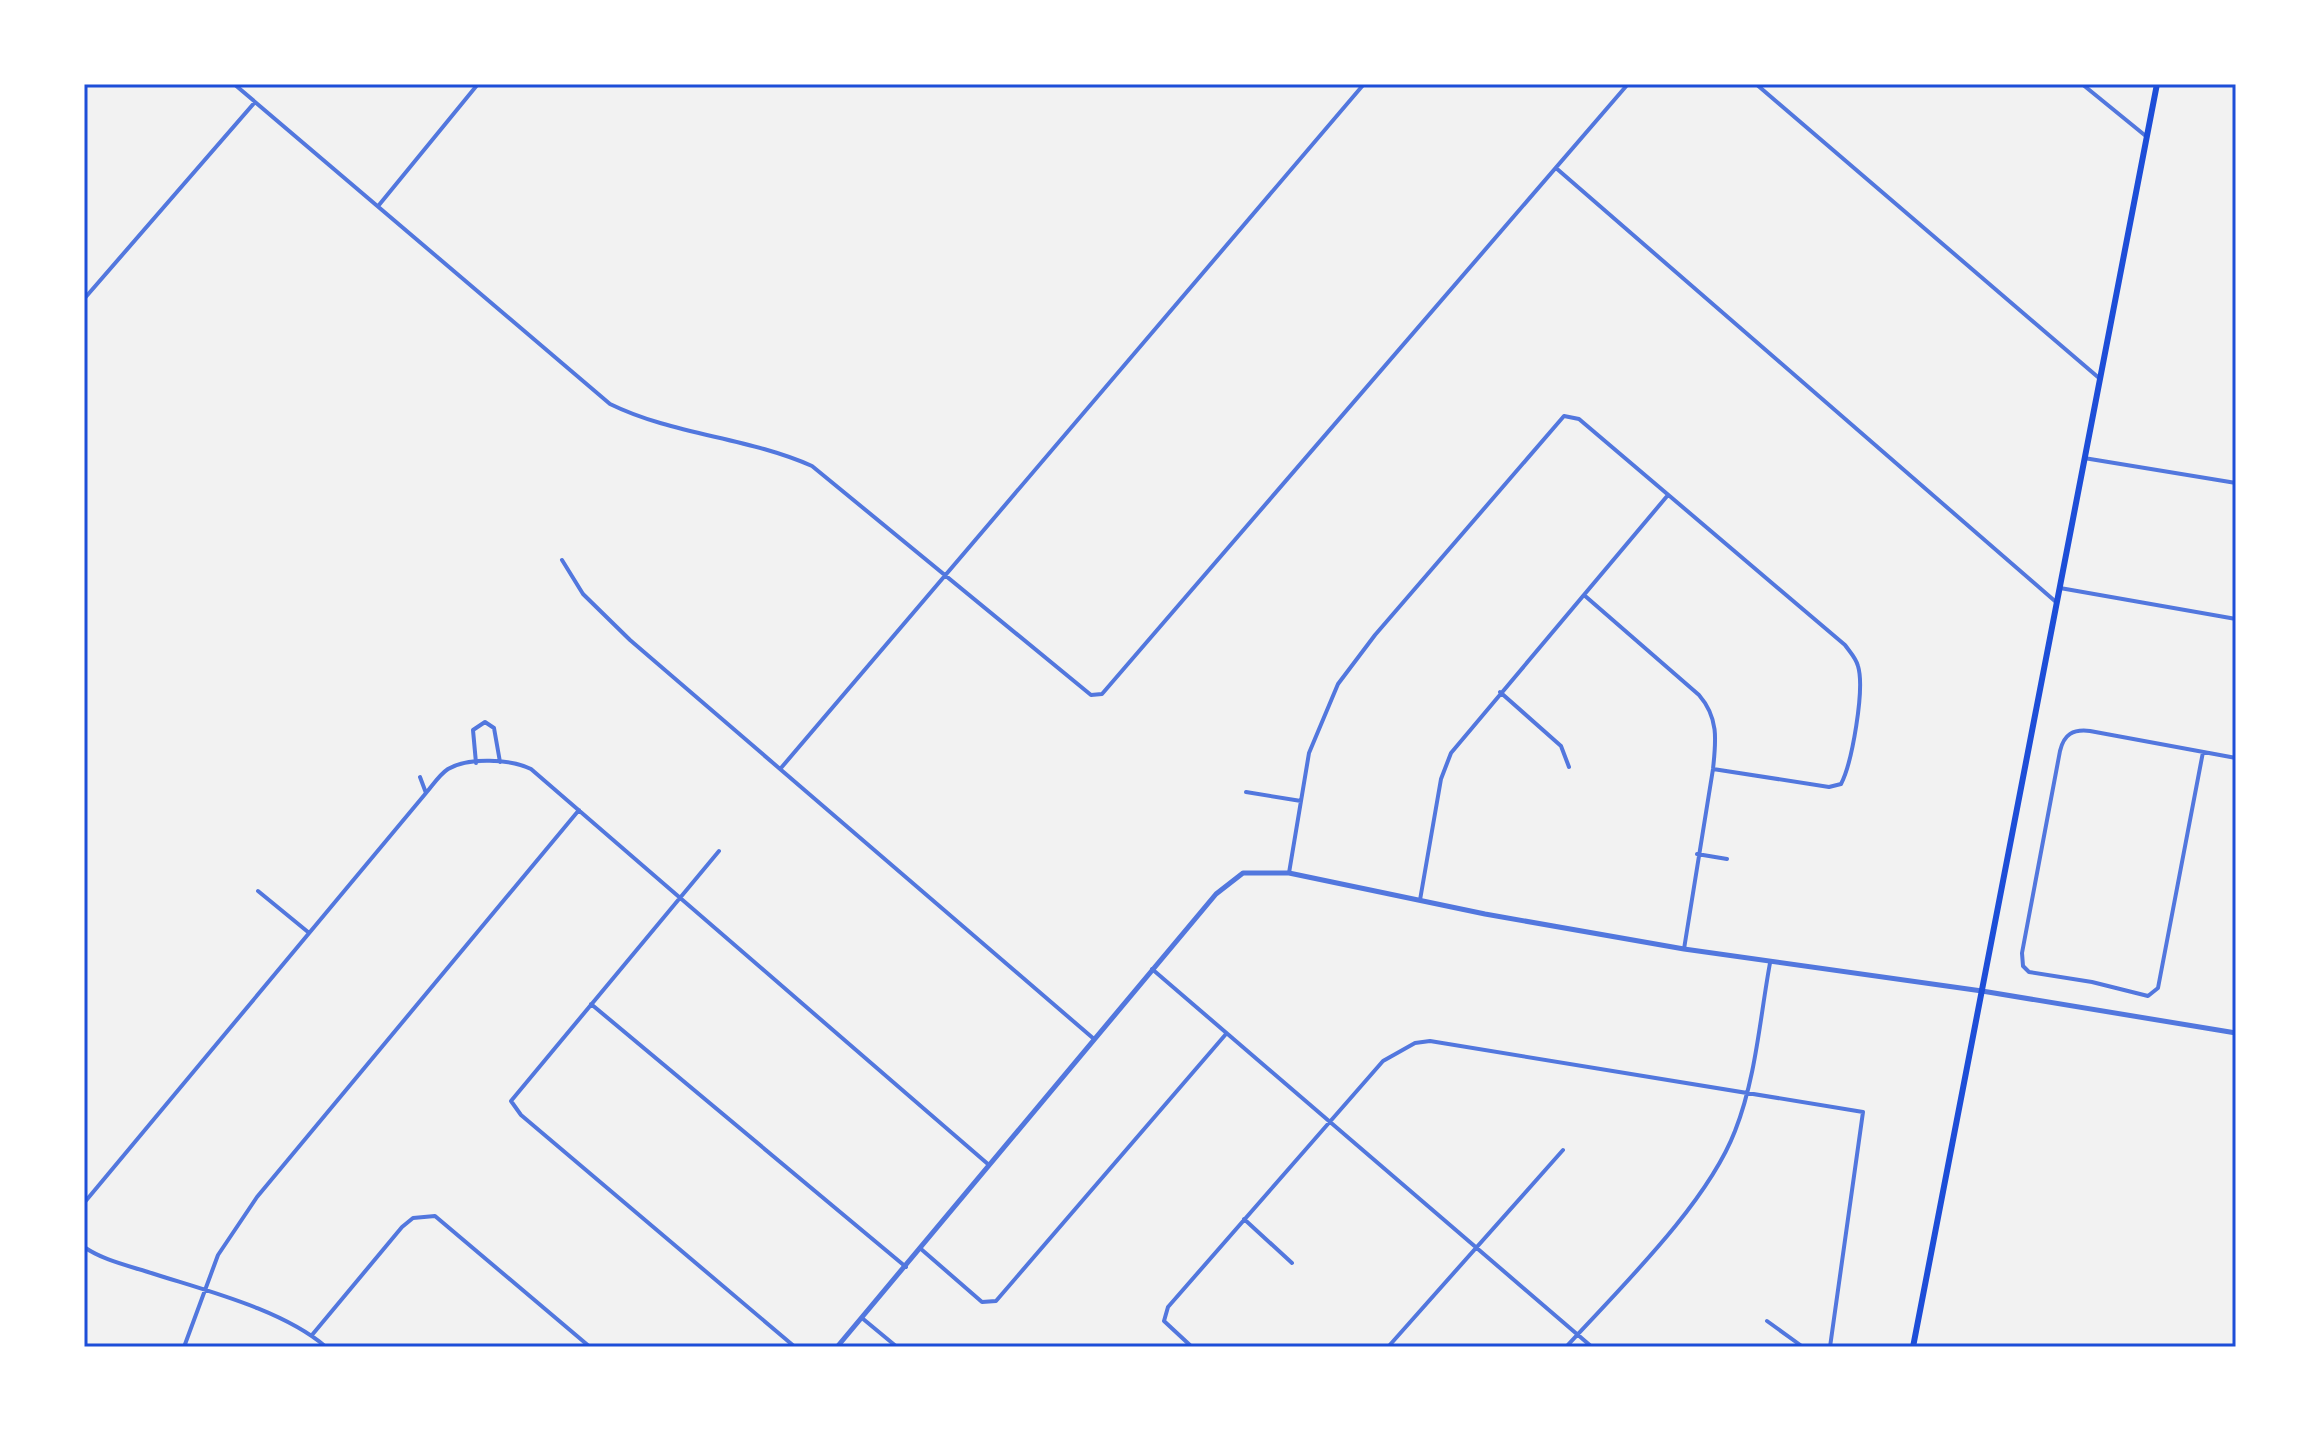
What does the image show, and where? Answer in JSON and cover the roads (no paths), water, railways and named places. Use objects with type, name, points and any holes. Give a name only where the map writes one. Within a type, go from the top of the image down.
[{"type":"main road","points":[[1913,1347],[2157,84]]},
{"type":"street","points":[[234,84],[610,404],[644,421],[755,447],[812,466],[1080,690],[1091,695],[1102,694],[1628,84]]},
{"type":"street","points":[[379,205],[478,84]]},
{"type":"street","points":[[781,768],[1364,84]]},
{"type":"street","points":[[1756,84],[2099,378]]},
{"type":"street","points":[[2082,84],[2147,137]]},
{"type":"street","points":[[84,299],[255,102]]},
{"type":"street","points":[[1556,168],[2056,603]]},
{"type":"street","points":[[1289,873],[1309,753],[1338,684],[1375,635],[1564,416],[1579,419],[1845,645],[1858,664],[1857,710],[1841,784],[1829,787],[1713,769]]},
{"type":"street","points":[[2084,458],[2236,483]]},
{"type":"street","points":[[1420,900],[1446,765],[1457,744],[1668,495]]},
{"type":"street","points":[[562,560],[583,594],[630,640],[1094,1039]]},
{"type":"street","points":[[2060,588],[2236,619]]},
{"type":"street","points":[[1584,595],[1708,705],[1716,727],[1713,769],[1684,949]]},
{"type":"street","points":[[1500,692],[1561,746],[1569,767]]},
{"type":"street","points":[[476,763],[473,730],[485,722],[494,728],[500,762]]},
{"type":"street","points":[[2203,752],[2162,981],[2148,996],[2092,982],[2029,972],[2023,966],[2060,751],[2068,734],[2078,730],[2090,731],[2236,758]]},
{"type":"street","points":[[84,1203],[426,793],[451,767],[476,763],[515,762],[531,769],[989,1165]]},
{"type":"street","points":[[420,777],[426,793]]},
{"type":"street","points":[[1246,792],[1301,801]]},
{"type":"street","points":[[184,1347],[224,1242],[257,1197],[579,810]]},
{"type":"street","points":[[719,851],[514,1093],[511,1101],[521,1115],[795,1347]]},
{"type":"street","points":[[1697,854],[1727,859]]},
{"type":"street","points":[[837,1347],[1152,969],[1231,879],[1253,871],[1289,873],[1684,949],[1982,991],[2236,1033]]},
{"type":"street","points":[[258,891],[308,932]]},
{"type":"street","points":[[1566,1347],[1711,1178],[1736,1128],[1747,1091],[1770,963]]},
{"type":"street","points":[[1152,969],[1592,1347]]},
{"type":"street","points":[[591,1004],[906,1267]]},
{"type":"street","points":[[921,1249],[982,1302],[996,1301],[1226,1034]]},
{"type":"street","points":[[1192,1347],[1164,1321],[1164,1313],[1391,1055],[1415,1043],[1430,1041],[1863,1112],[1830,1347]]},
{"type":"street","points":[[1388,1347],[1563,1150]]},
{"type":"street","points":[[312,1335],[402,1227],[413,1218],[435,1216],[590,1347]]},
{"type":"street","points":[[1244,1219],[1292,1263]]},
{"type":"street","points":[[84,1247],[112,1261],[204,1290],[312,1335],[326,1347]]},
{"type":"street","points":[[862,1318],[897,1347]]},
{"type":"street","points":[[1767,1321],[1803,1347]]}]
